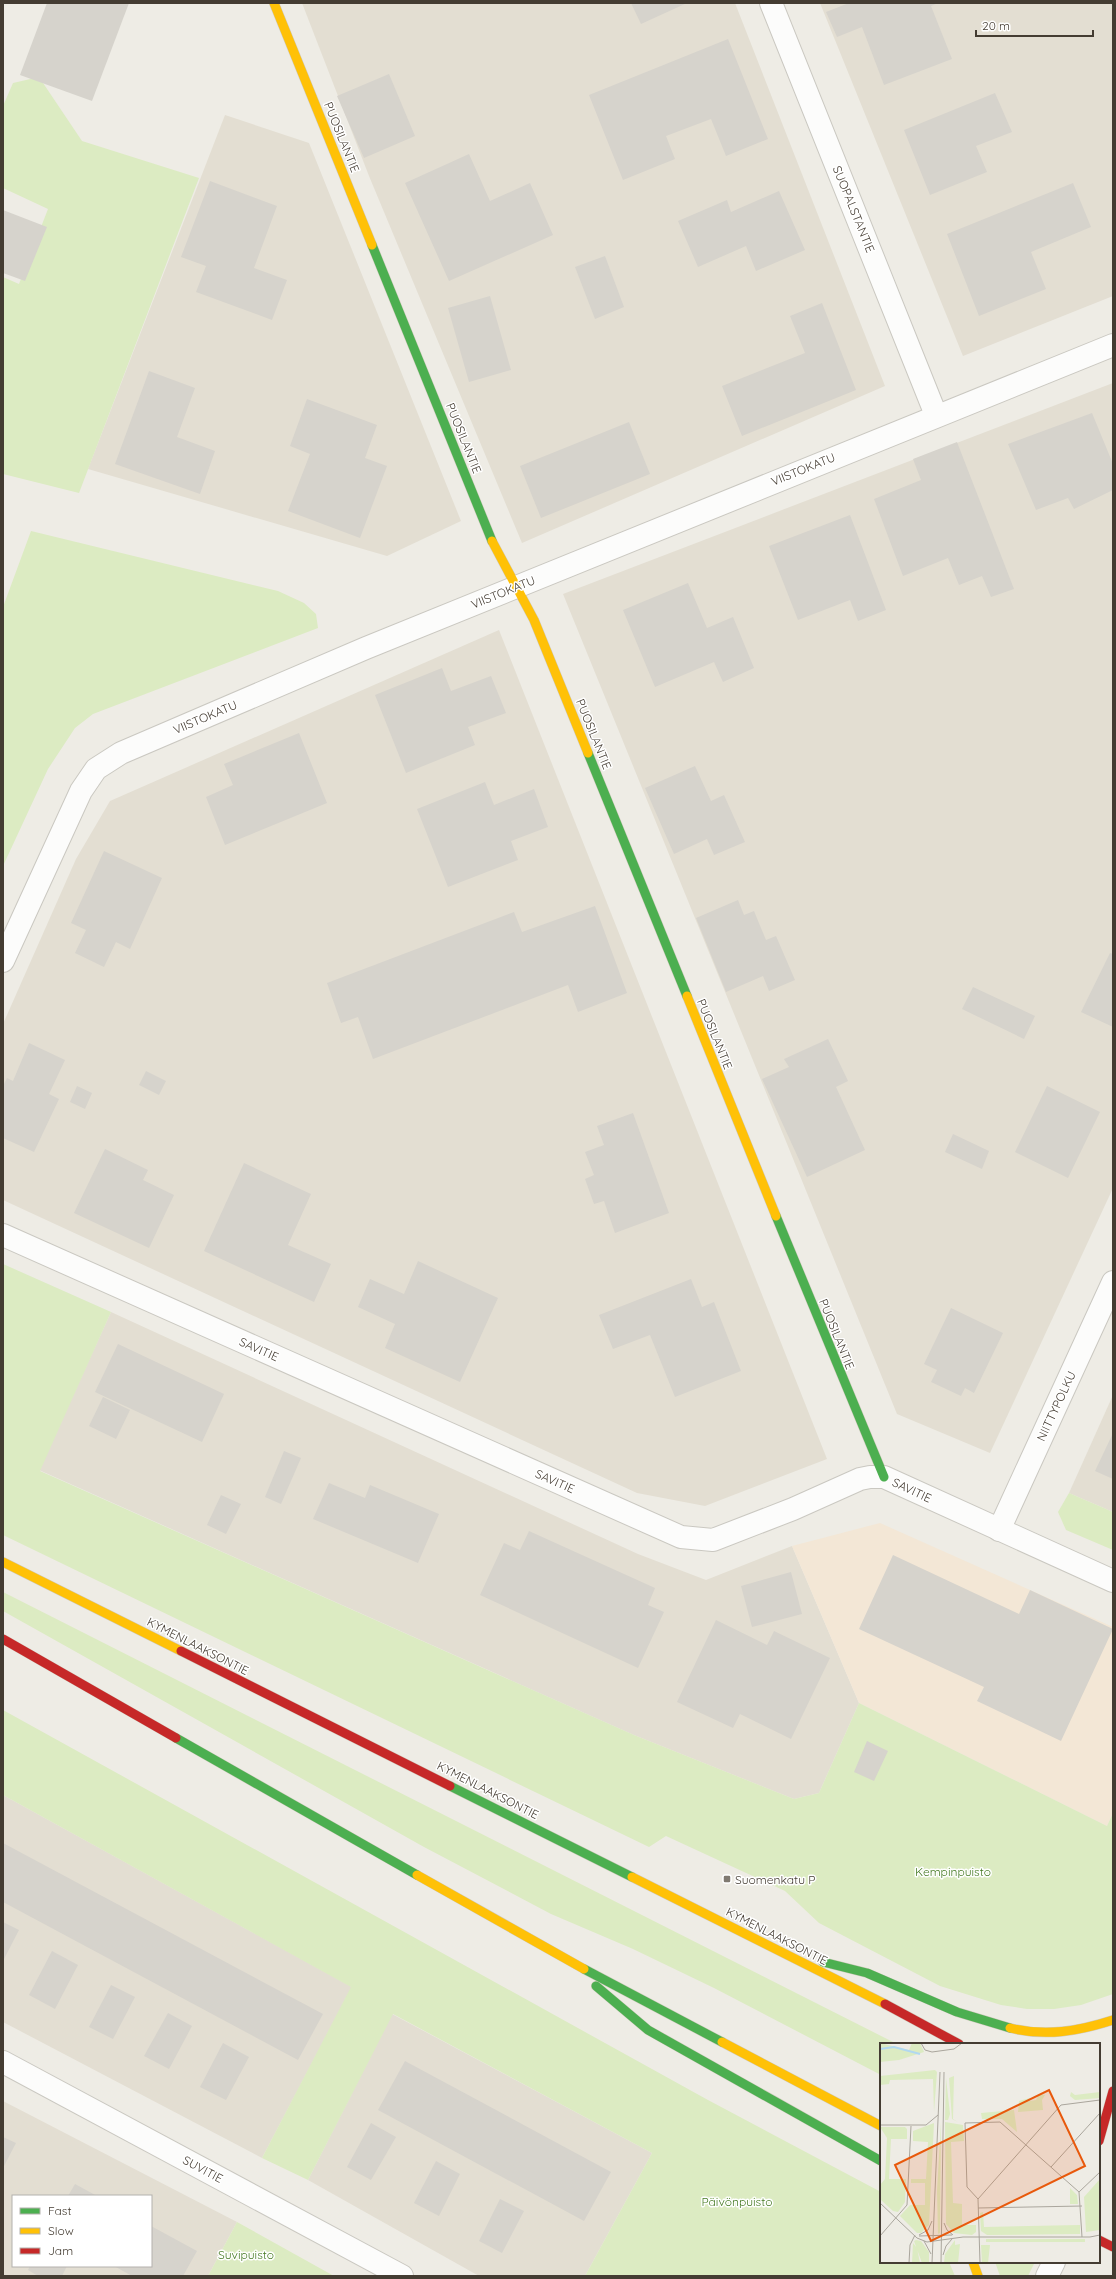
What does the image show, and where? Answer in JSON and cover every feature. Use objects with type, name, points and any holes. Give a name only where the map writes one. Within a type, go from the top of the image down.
[{"type":"main road","name":"PUOSILANTIE","points":[[274,3],[495,548],[517,586],[534,620],[877,1464],[884,1477]]},
{"type":"main road","name":"KYMENLAAKSONTIE","points":[[3,1562],[783,1952],[958,2043]]},
{"type":"main road","points":[[3,1639],[561,1957],[880,2125]]},
{"type":"main road","points":[[783,1952],[865,1973],[980,2020],[1015,2032],[1045,2034],[1072,2032],[1098,2027],[1113,2020]]},
{"type":"main road","points":[[561,1957],[648,2030],[880,2160]]},
{"type":"main road","points":[[1100,2138],[1106,2123],[1113,2091]]},
{"type":"main road","points":[[1100,2240],[1113,2247]]},
{"type":"main road","points":[[973,2263],[978,2276]]},
{"type":"street","name":"SUOPALSTANTIE","points":[[771,3],[936,415]]},
{"type":"street","name":"VIISTOKATU","points":[[3,961],[81,791],[96,768],[121,753],[517,586],[936,415],[1113,345]]},
{"type":"street","name":"SAVITIE","points":[[3,1235],[681,1537],[713,1540],[786,1512],[860,1479],[870,1476],[884,1477],[1113,1581]]},
{"type":"street","name":"NIITTYPOLKU","points":[[999,1530],[1113,1282]]},
{"type":"street","name":"SUVITIE","points":[[3,2062],[402,2276]]},
{"type":"street","points":[[1047,2276],[1054,2263]]},
{"type":"shaded area","points":[[302,3],[735,3],[885,386],[522,543],[369,176]]},
{"type":"shaded area","points":[[820,3],[1113,3],[1113,296],[963,356]]},
{"type":"shaded area","points":[[225,115],[309,143],[461,521],[387,556],[88,469]]},
{"type":"shaded area","points":[[1113,383],[1113,1188],[990,1453],[897,1414],[563,594]]},
{"type":"shaded area","points":[[499,630],[827,1459],[705,1506],[637,1493],[3,1200],[3,1024],[76,859],[110,801]]},
{"type":"shaded area","points":[[111,1312],[638,1554],[706,1580],[792,1546],[859,1703],[819,1793],[794,1799],[634,1735],[39,1470]]},
{"type":"shaded area","points":[[1113,1395],[1113,1512],[1069,1493]]},
{"type":"shaded area","points":[[880,1523],[1113,1627],[1113,1813],[1107,1826],[859,1703],[792,1546]]},
{"type":"shaded area","points":[[3,1795],[352,1987],[262,2158],[3,2022]]},
{"type":"shaded area","points":[[392,2014],[652,2153],[585,2276],[479,2276],[308,2180]]},
{"type":"shaded area","points":[[3,2101],[237,2222],[208,2276],[3,2276]]},
{"type":"green space","points":[[39,77],[82,141],[199,178],[79,493],[3,474],[3,277],[19,284],[48,209],[3,188],[3,106],[13,83]]},
{"type":"green space","points":[[31,531],[278,591],[304,603],[316,614],[318,628],[93,714],[75,728],[48,769],[3,866],[3,607]]},
{"type":"green space","name":"Kempinpuisto","points":[[3,1264],[111,1312],[40,1471],[634,1735],[794,1799],[819,1793],[859,1703],[1107,1826],[1113,1813],[1113,1994],[1081,2005],[1054,2009],[1027,2009],[1001,2005],[940,1986],[819,1923],[785,1891],[666,1836],[649,1847],[3,1535]]},
{"type":"green space","points":[[1069,1493],[1113,1512],[1113,1550],[1066,1530],[1058,1512]]},
{"type":"green space","points":[[3,1592],[895,2043],[880,2043],[880,2074],[714,1988],[633,1949],[551,1914],[424,1847],[3,1611]]},
{"type":"green space","name":"Päivönpuisto","points":[[3,1710],[708,2100],[880,2191],[880,2263],[949,2263],[955,2276],[585,2276],[652,2153],[393,2014],[308,2180],[262,2158],[351,1987],[3,1795]]},
{"type":"green space","name":"Suvipuisto","points":[[237,2222],[334,2276],[208,2276]]},
{"type":"green space","points":[[995,2263],[1034,2263],[1028,2276],[1000,2276]]},
{"type":"building","points":[[47,3],[129,3],[92,101],[20,75]]},
{"type":"building","points":[[631,3],[687,3],[641,24]]},
{"type":"building","points":[[849,3],[938,3],[931,6],[952,59],[884,85],[862,27],[837,37],[826,12]]},
{"type":"building","points":[[728,39],[768,139],[726,156],[711,119],[666,136],[675,159],[623,180],[589,95]]},
{"type":"building","points":[[389,74],[415,136],[364,158],[337,96]]},
{"type":"building","points":[[995,93],[1012,132],[976,146],[987,172],[930,195],[904,130]]},
{"type":"building","points":[[469,154],[490,201],[530,183],[553,235],[449,281],[405,183]]},
{"type":"building","points":[[210,181],[277,206],[254,268],[287,280],[272,320],[196,292],[206,266],[181,257]]},
{"type":"building","points":[[1073,183],[1091,227],[1031,252],[1046,289],[979,316],[947,234]]},
{"type":"building","points":[[779,191],[805,250],[756,271],[746,246],[698,267],[678,221],[727,200],[731,212]]},
{"type":"building","points":[[3,210],[47,227],[25,281],[3,273]]},
{"type":"building","points":[[605,256],[624,307],[595,319],[575,267]]},
{"type":"building","points":[[490,296],[511,370],[469,382],[448,308]]},
{"type":"building","points":[[822,303],[856,390],[742,436],[722,386],[805,353],[790,316]]},
{"type":"building","points":[[149,371],[195,388],[177,437],[215,451],[200,494],[115,464]]},
{"type":"building","points":[[307,399],[377,425],[365,458],[387,466],[360,538],[288,511],[310,454],[290,446]]},
{"type":"building","points":[[1092,413],[1113,464],[1113,490],[1074,509],[1068,498],[1036,510],[1008,444]]},
{"type":"building","points":[[629,422],[650,474],[541,518],[520,466]]},
{"type":"building","points":[[957,442],[1014,589],[991,597],[982,576],[959,585],[948,558],[903,576],[874,499],[921,480],[913,459]]},
{"type":"building","points":[[850,515],[886,610],[858,621],[850,600],[798,620],[769,546]]},
{"type":"building","points":[[688,583],[707,628],[733,617],[754,668],[723,682],[714,662],[655,687],[623,610]]},
{"type":"building","points":[[442,668],[451,691],[491,676],[506,713],[468,727],[475,745],[406,773],[375,695]]},
{"type":"building","points":[[299,733],[327,803],[225,845],[206,797],[233,785],[224,764]]},
{"type":"building","points":[[695,766],[711,801],[724,795],[745,842],[714,855],[707,839],[674,854],[645,788]]},
{"type":"building","points":[[485,782],[494,805],[534,789],[548,827],[511,841],[518,860],[448,887],[417,809]]},
{"type":"building","points":[[104,851],[162,878],[130,949],[116,942],[104,967],[75,953],[86,930],[71,923]]},
{"type":"building","points":[[738,900],[744,915],[754,911],[766,940],[776,936],[795,980],[769,991],[763,976],[726,992],[696,918]]},
{"type":"building","points":[[595,906],[627,993],[578,1012],[568,985],[373,1059],[358,1017],[341,1023],[327,983],[514,912],[522,932]]},
{"type":"building","points":[[1110,953],[1113,954],[1113,1027],[1081,1012]]},
{"type":"building","points":[[973,987],[1035,1016],[1024,1039],[962,1009]]},
{"type":"building","points":[[828,1039],[848,1081],[836,1087],[865,1150],[807,1177],[762,1079],[789,1067],[784,1059]]},
{"type":"building","points":[[29,1043],[65,1060],[49,1094],[59,1099],[34,1152],[3,1138],[3,1086],[7,1078],[13,1081]]},
{"type":"building","points":[[146,1071],[166,1081],[159,1095],[139,1085]]},
{"type":"building","points":[[77,1086],[92,1093],[85,1109],[70,1102]]},
{"type":"building","points":[[1047,1086],[1100,1112],[1068,1178],[1015,1152]]},
{"type":"building","points":[[633,1113],[669,1213],[615,1233],[604,1201],[594,1204],[585,1179],[594,1175],[585,1152],[604,1145],[597,1126]]},
{"type":"building","points":[[953,1134],[989,1151],[982,1169],[945,1152]]},
{"type":"building","points":[[105,1149],[148,1170],[143,1180],[174,1195],[149,1248],[74,1213]]},
{"type":"building","points":[[244,1163],[311,1194],[288,1245],[331,1264],[314,1302],[204,1251]]},
{"type":"building","points":[[418,1261],[498,1298],[460,1382],[385,1348],[395,1324],[358,1307],[370,1279],[404,1294]]},
{"type":"building","points":[[691,1279],[702,1307],[714,1302],[741,1371],[675,1397],[650,1335],[613,1349],[599,1315]]},
{"type":"building","points":[[951,1308],[1003,1333],[974,1393],[965,1388],[961,1396],[931,1382],[937,1370],[924,1364]]},
{"type":"building","points":[[118,1344],[224,1394],[202,1442],[95,1392]]},
{"type":"building","points":[[103,1397],[130,1410],[116,1439],[89,1426]]},
{"type":"building","points":[[1113,1433],[1113,1479],[1095,1471]]},
{"type":"building","points":[[284,1451],[301,1458],[281,1504],[265,1497]]},
{"type":"building","points":[[329,1483],[365,1498],[370,1485],[439,1514],[418,1563],[313,1519]]},
{"type":"building","points":[[221,1495],[241,1504],[226,1534],[207,1525]]},
{"type":"building","points":[[529,1531],[655,1588],[648,1605],[664,1612],[638,1668],[480,1595],[504,1543],[520,1550]]},
{"type":"building","points":[[893,1555],[1019,1614],[1030,1590],[1113,1629],[1061,1741],[977,1701],[984,1687],[859,1629]]},
{"type":"building","points":[[791,1572],[802,1614],[752,1627],[741,1586]]},
{"type":"building","points":[[716,1620],[767,1645],[774,1631],[830,1658],[791,1739],[740,1714],[733,1728],[677,1702]]},
{"type":"building","points":[[867,1741],[888,1751],[874,1781],[854,1772]]},
{"type":"building","points":[[3,1843],[323,2014],[298,2060],[3,1902]]},
{"type":"building","points":[[3,1922],[19,1930],[3,1961]]},
{"type":"building","points":[[52,1951],[78,1965],[55,2009],[29,1995]]},
{"type":"building","points":[[111,1985],[135,1997],[113,2039],[89,2027]]},
{"type":"building","points":[[168,2013],[192,2026],[169,2069],[144,2056]]},
{"type":"building","points":[[223,2043],[249,2057],[226,2100],[200,2087]]},
{"type":"building","points":[[405,2061],[611,2172],[584,2221],[378,2110]]},
{"type":"building","points":[[371,2123],[396,2137],[371,2180],[347,2167]]},
{"type":"building","points":[[3,2137],[16,2143],[3,2168]]},
{"type":"building","points":[[436,2161],[460,2174],[439,2216],[414,2203]]},
{"type":"building","points":[[75,2184],[95,2195],[69,2195]]},
{"type":"building","points":[[500,2199],[524,2211],[502,2253],[479,2241]]},
{"type":"building","points":[[152,2227],[197,2251],[183,2276],[132,2276],[116,2267],[152,2267]]},
{"type":"building","points":[[30,2267],[66,2267],[62,2276],[38,2276],[28,2270]]},
{"type":"traffic: fast","points":[[372,245],[492,541]]},
{"type":"traffic: fast","points":[[588,753],[687,996]]},
{"type":"traffic: fast","points":[[776,1216],[884,1477]]},
{"type":"traffic: fast","points":[[176,1738],[417,1875]]},
{"type":"traffic: fast","points":[[450,1786],[632,1877]]},
{"type":"traffic: fast","points":[[823,1962],[867,1973],[957,2012],[1010,2028]]},
{"type":"traffic: fast","points":[[584,1969],[722,2042]]},
{"type":"traffic: fast","points":[[596,1986],[648,2030],[880,2160]]},
{"type":"traffic: slow","points":[[274,3],[372,245]]},
{"type":"traffic: slow","points":[[492,541],[534,620],[588,753]]},
{"type":"traffic: slow","points":[[687,996],[776,1216]]},
{"type":"traffic: slow","points":[[3,1562],[181,1651]]},
{"type":"traffic: slow","points":[[417,1875],[584,1969]]},
{"type":"traffic: slow","points":[[632,1877],[885,2004]]},
{"type":"traffic: slow","points":[[1010,2028],[1023,2031],[1062,2032],[1113,2020]]},
{"type":"traffic: slow","points":[[722,2042],[880,2125]]},
{"type":"traffic: slow","points":[[973,2263],[978,2276]]},
{"type":"traffic: jam","points":[[3,1639],[176,1738]]},
{"type":"traffic: jam","points":[[181,1651],[450,1786]]},
{"type":"traffic: jam","points":[[885,2004],[957,2043]]},
{"type":"traffic: jam","points":[[1100,2137],[1113,2091]]},
{"type":"traffic: jam","points":[[1100,2240],[1113,2247]]},
{"type":"place","name":"Suomenkatu P","points":[[727,1879]]}]
